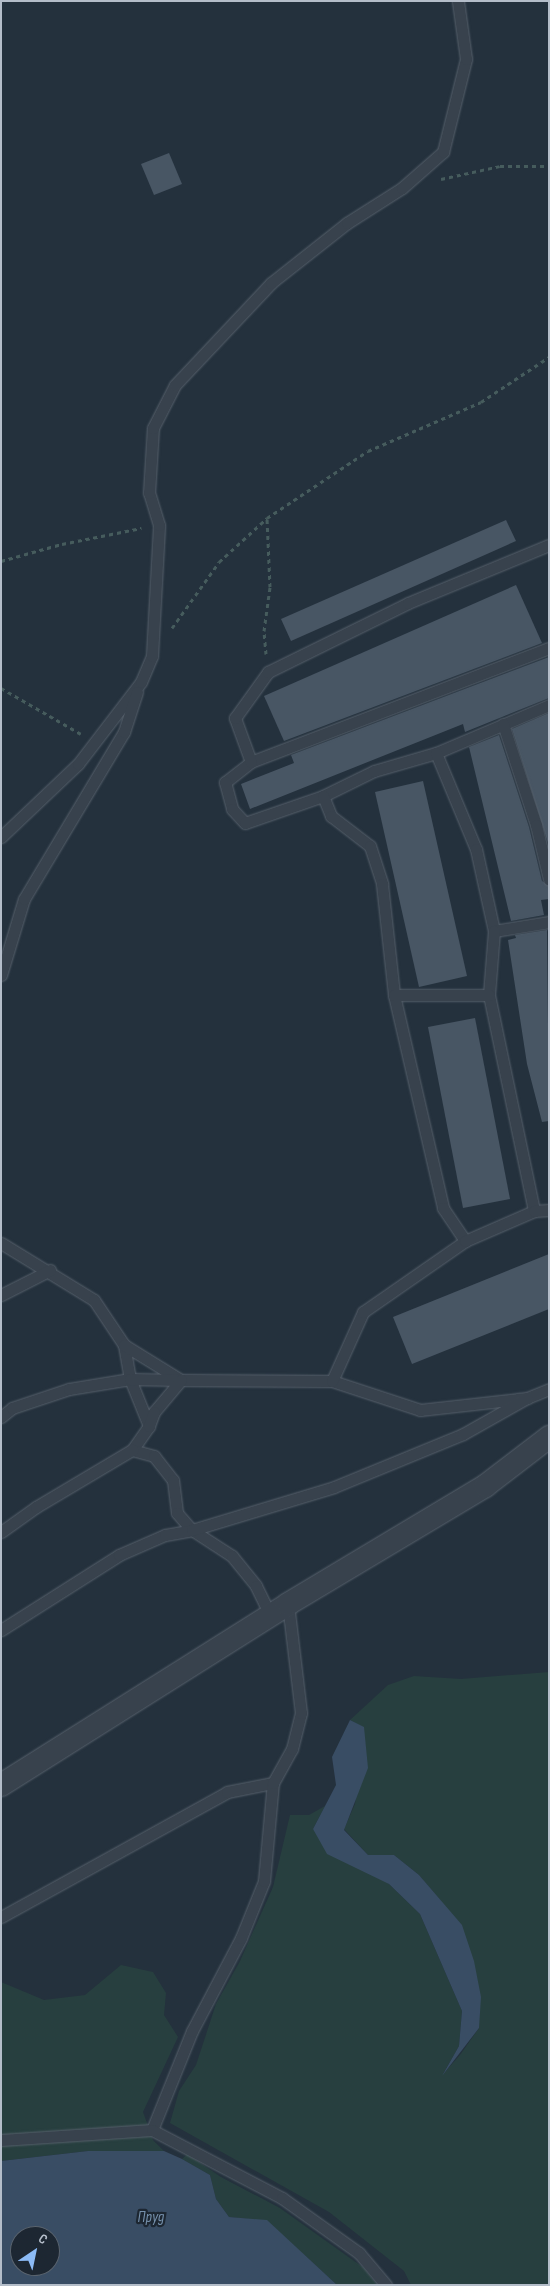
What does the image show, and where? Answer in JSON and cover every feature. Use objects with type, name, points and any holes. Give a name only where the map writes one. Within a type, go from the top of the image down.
[{"type":"street","points":[[1,1785],[279,1610],[485,1486],[549,1437]]},
{"type":"lane","points":[[1,975],[24,900],[124,732],[152,656],[159,525],[149,493],[153,428],[175,385],[271,282],[347,223],[402,188],[443,152],[466,59],[458,1]]},
{"type":"lane","points":[[250,762],[235,718],[268,672],[408,603],[549,545]]},
{"type":"lane","points":[[549,648],[250,762],[225,782],[232,809],[245,823],[323,796],[374,770],[436,753],[549,705]]},
{"type":"lane","points":[[1,837],[78,764],[141,682]]},
{"type":"lane","points":[[503,724],[536,825],[549,879]]},
{"type":"lane","points":[[436,753],[476,849],[494,931],[489,995],[534,1211]]},
{"type":"lane","points":[[323,796],[331,816],[370,846],[382,884],[394,995],[443,1208],[466,1240]]},
{"type":"lane","points":[[494,931],[549,922]]},
{"type":"lane","points":[[394,995],[489,995]]},
{"type":"lane","points":[[332,1381],[363,1312],[466,1240],[534,1211],[549,1210]]},
{"type":"lane","points":[[1,1243],[50,1270],[94,1300],[124,1345],[130,1379],[149,1426]]},
{"type":"lane","points":[[1,1295],[50,1270]]},
{"type":"lane","points":[[124,1345],[181,1380]]},
{"type":"lane","points":[[1,1417],[12,1408],[69,1388],[130,1379],[332,1381],[420,1410],[526,1398]]},
{"type":"lane","points":[[1,1532],[36,1507],[132,1450],[149,1426],[154,1412],[181,1380]]},
{"type":"lane","points":[[1,1630],[119,1555],[165,1535],[192,1530],[334,1487],[463,1434],[526,1398],[549,1389]]},
{"type":"lane","points":[[132,1450],[154,1456],[173,1480],[177,1513],[192,1530],[232,1556],[256,1586],[279,1610],[302,1713],[292,1749],[273,1783],[264,1881],[241,1938],[192,2031],[152,2130]]},
{"type":"lane","points":[[1,1916],[227,1792],[273,1783]]},
{"type":"lane","points":[[1,2140],[152,2130],[282,2198],[359,2253],[386,2285]]},
{"type":"path","points":[[438,180],[500,166],[549,166]]},
{"type":"path","points":[[152,656],[219,562],[267,518],[368,451],[481,402],[549,357]]},
{"type":"path","points":[[267,518],[270,587],[264,631],[268,672]]},
{"type":"path","points":[[1,561],[62,544],[159,525]]},
{"type":"path","points":[[1,688],[96,742]]},
{"type":"green space","points":[[549,1672],[549,2285],[411,2285],[404,2271],[329,2212],[170,2123],[179,2091],[196,2065],[216,2004],[240,1961],[273,1887],[290,1815],[309,1815],[325,1806],[313,1829],[389,1884],[420,1914],[462,2011],[459,2046],[443,2074],[460,2055],[479,2028],[440,1900],[419,1875],[394,1855],[368,1855],[344,1829],[355,1804],[364,1728],[350,1720],[388,1685],[414,1676],[461,1679]]},
{"type":"green space","points":[[121,1965],[153,1972],[166,1993],[164,2015],[178,2037],[143,2112],[153,2140],[164,2151],[88,2151],[1,2161],[1,1982],[44,2000],[85,1995]]},
{"type":"green space","points":[[187,2154],[221,2177],[280,2208],[364,2268],[377,2285],[337,2285],[267,2221],[229,2217],[216,2199],[210,2175],[182,2159]]},
{"type":"water","points":[[350,1720],[364,1727],[368,1768],[344,1830],[368,1855],[394,1855],[419,1875],[462,1925],[474,1961],[481,1997],[479,2028],[442,2076],[459,2046],[462,2011],[420,1914],[389,1884],[327,1854],[313,1829],[336,1785],[332,1757]]},
{"type":"water","name":"Пруд","points":[[88,2151],[164,2151],[210,2175],[216,2199],[229,2217],[267,2220],[337,2285],[1,2285],[1,2161]]},
{"type":"building","points":[[169,153],[182,184],[154,195],[141,164]]},
{"type":"building","points":[[506,520],[516,541],[291,641],[281,619]]},
{"type":"building","points":[[516,585],[542,643],[284,741],[264,696]]},
{"type":"building","points":[[549,657],[549,698],[465,732],[463,724],[250,809],[241,784],[294,763],[291,755]]},
{"type":"building","points":[[549,713],[549,846],[512,729]]},
{"type":"building","points":[[499,735],[529,827],[542,881],[549,886],[549,899],[541,900],[544,915],[511,921],[469,747]]},
{"type":"building","points":[[423,781],[467,976],[419,987],[375,792]]},
{"type":"building","points":[[547,930],[549,1121],[542,1122],[527,1064],[508,940],[516,938],[515,935]]},
{"type":"building","points":[[475,1018],[510,1199],[463,1208],[428,1027]]},
{"type":"building","points":[[549,1254],[549,1309],[412,1364],[393,1317]]}]
